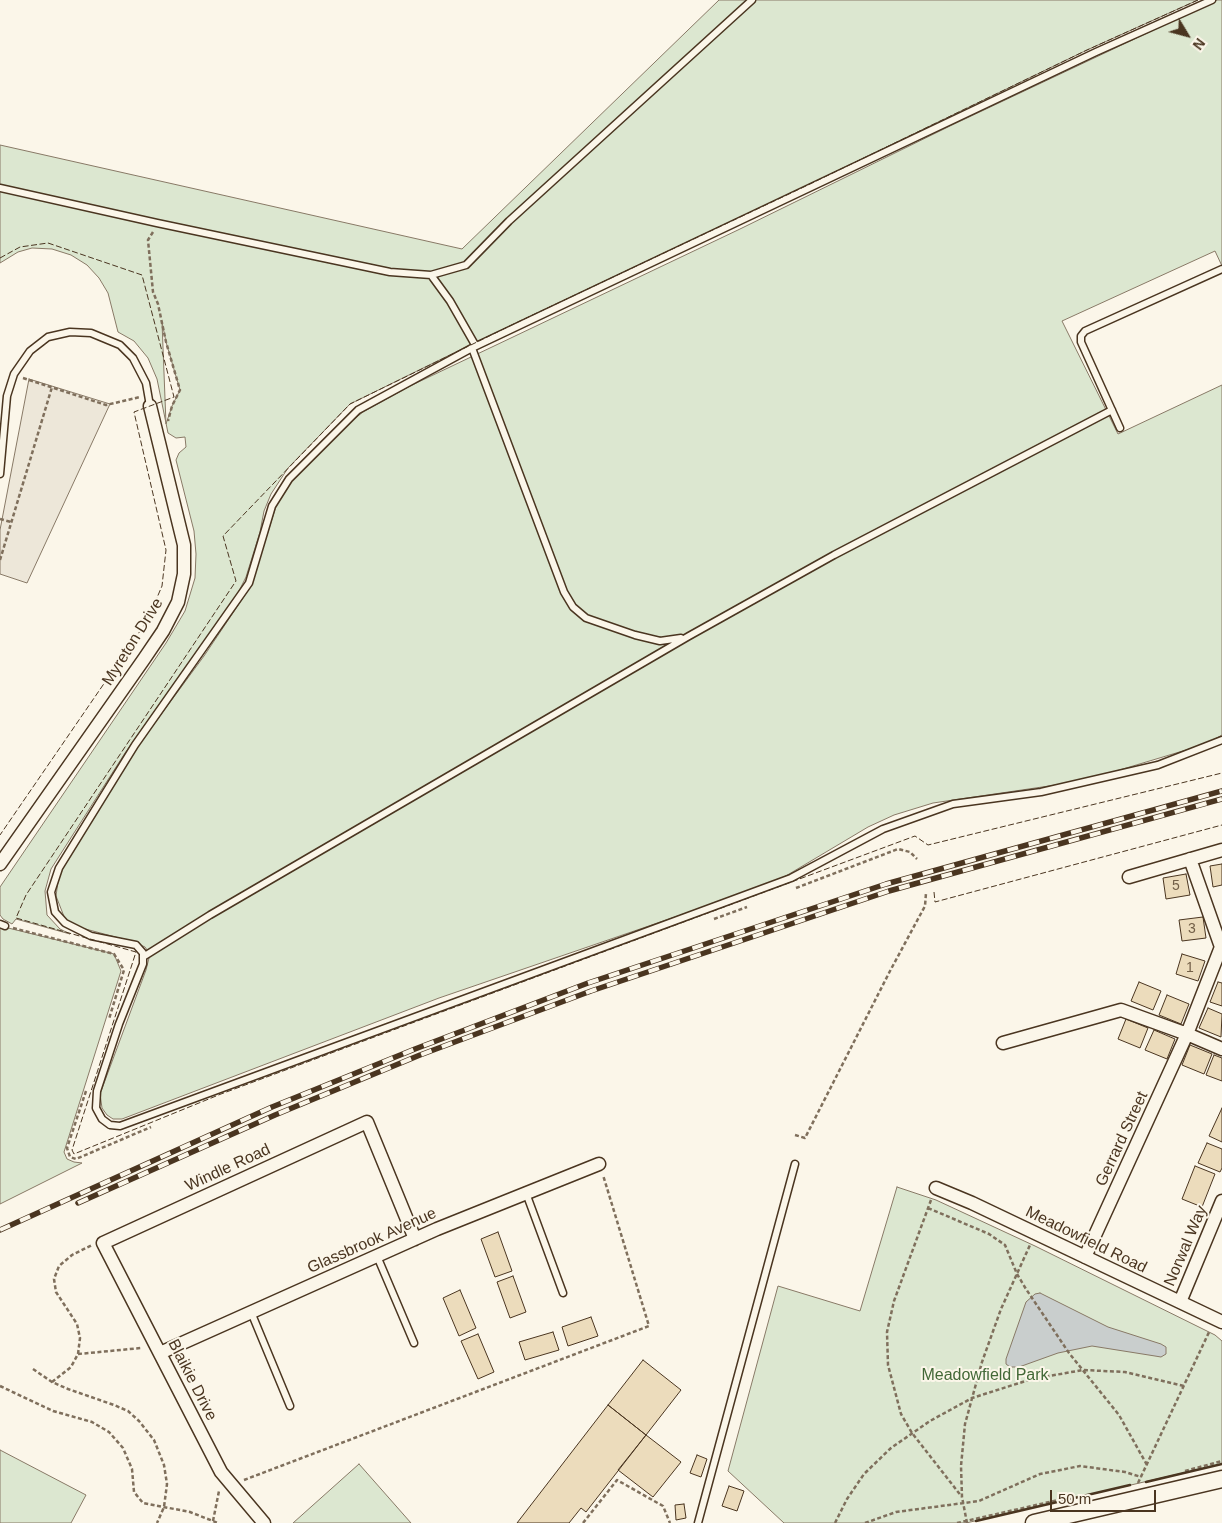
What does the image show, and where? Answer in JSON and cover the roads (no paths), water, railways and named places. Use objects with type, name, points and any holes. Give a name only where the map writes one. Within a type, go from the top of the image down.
[{"type":"street","name":"Myreton Drive","points":[[0,864],[144,659],[163,631],[178,602],[184,574],[184,545],[158,437],[146,402]]},
{"type":"street","points":[[1129,877],[1222,850]]},
{"type":"street","name":"Gerrard Street","points":[[1085,1257],[1187,1034],[1221,947],[1190,859]]},
{"type":"street","points":[[1003,1043],[1121,1010],[1222,1049]]},
{"type":"street","name":"Windle Road","points":[[103,1243],[366,1122],[415,1239]]},
{"type":"street","name":"Glassbrook Avenue","points":[[160,1353],[415,1239],[599,1164]]},
{"type":"street","name":"Meadowfield Road","points":[[936,1188],[1219,1320]]},
{"type":"street","name":"Norwal Way","points":[[1180,1302],[1222,1202]]},
{"type":"street","name":"Blaikie Drive","points":[[103,1243],[221,1472],[226,1487],[264,1523]]},
{"type":"street","points":[[1034,1523],[1222,1479]]},
{"type":"lane","points":[[0,188],[390,272],[431,275],[466,265],[509,222],[752,0]]},
{"type":"lane","points":[[1212,0],[1096,52],[473,345],[358,410],[289,480],[272,506],[249,583],[135,745],[59,868],[51,892],[55,912],[65,923],[91,936],[136,945],[143,953],[143,964],[119,1024],[96,1092],[96,1108],[102,1119],[110,1125],[120,1126],[792,878],[884,829],[953,804],[1041,792],[1158,765],[1222,740]]},
{"type":"lane","points":[[1120,428],[1081,342],[1081,336],[1085,331],[1222,269]]},
{"type":"lane","points":[[431,275],[450,302],[473,345],[564,592],[573,607],[586,618],[648,639],[671,641],[689,636]]},
{"type":"lane","points":[[0,474],[7,396],[14,375],[30,351],[48,337],[70,332],[91,333],[120,345],[133,358],[146,383],[146,402]]},
{"type":"lane","points":[[143,957],[210,915],[689,636],[834,555],[1112,410]]},
{"type":"lane","points":[[698,1523],[795,1164]]},
{"type":"lane","points":[[526,1193],[562,1293]]},
{"type":"lane","points":[[377,1256],[414,1343]]},
{"type":"lane","points":[[251,1312],[290,1406]]},
{"type":"railway","points":[[0,1230],[272,1107],[415,1049],[588,983],[886,884],[1222,791]]},
{"type":"railway","points":[[78,1203],[275,1115],[420,1055],[591,991],[889,891],[1222,799]]},
{"type":"park label","name":"Meadowfield Park","points":[[985,1376]]}]
